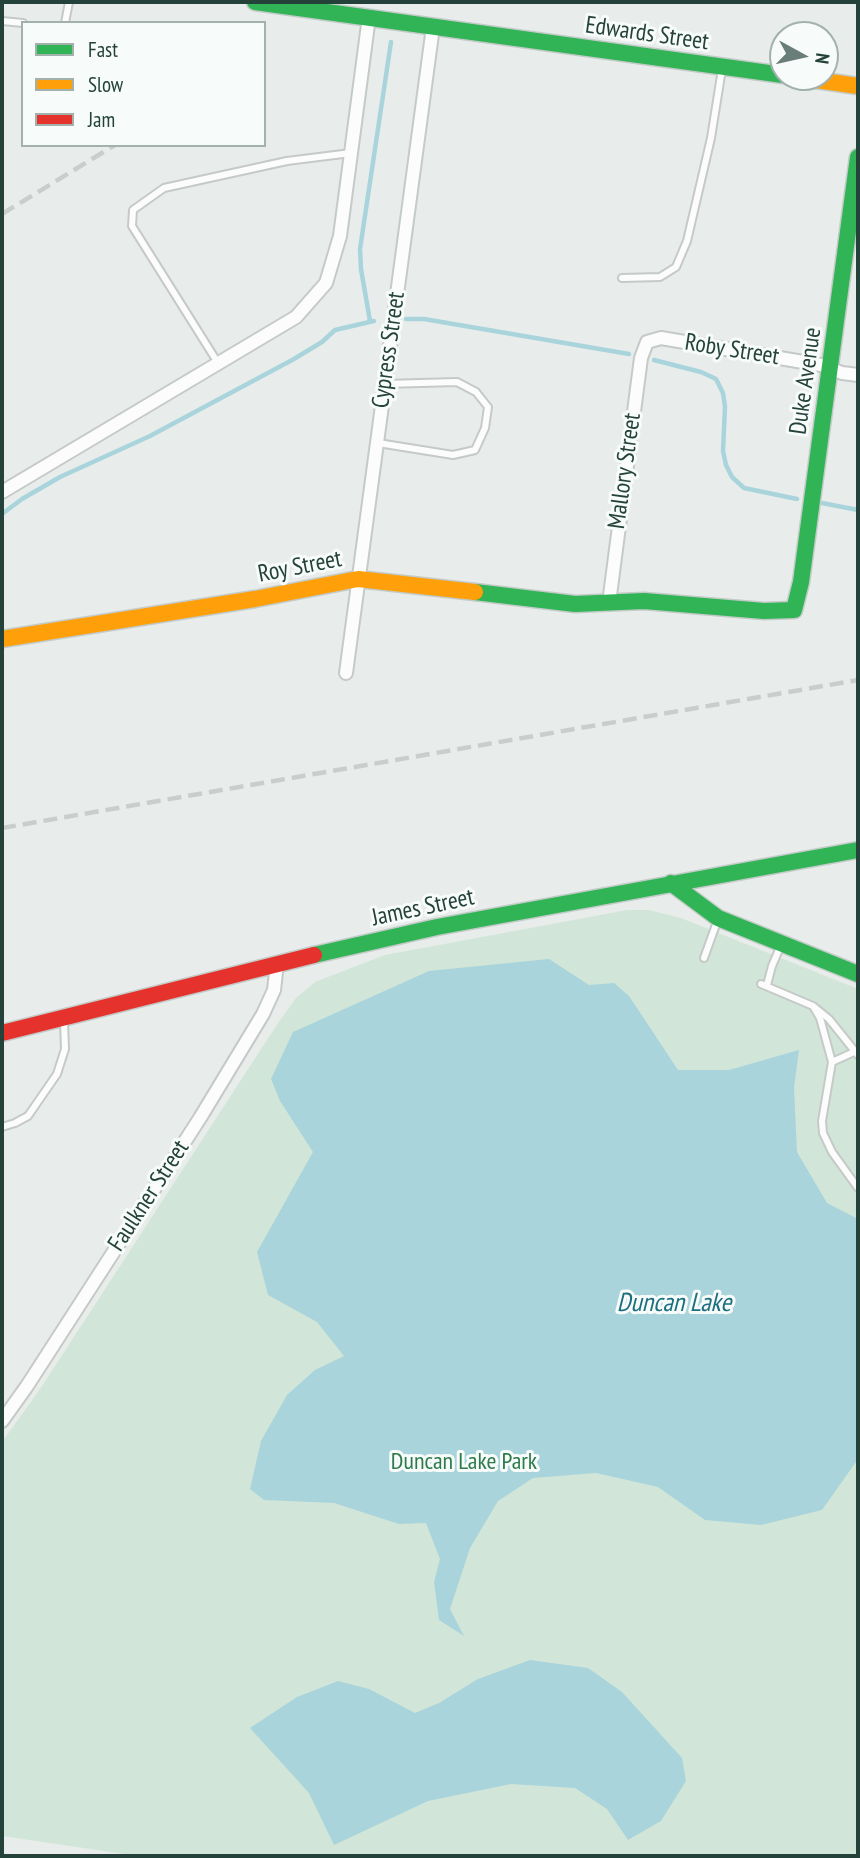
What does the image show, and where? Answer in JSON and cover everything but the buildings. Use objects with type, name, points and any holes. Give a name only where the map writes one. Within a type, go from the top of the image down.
[{"type":"street","name":"Edwards Street","points":[[255,2],[299,5],[433,27],[769,73]]},
{"type":"street","points":[[2,492],[296,317],[326,283],[340,236],[369,17]]},
{"type":"street","name":"Cypress Street","points":[[345,673],[433,27]]},
{"type":"street","points":[[839,83],[858,86]]},
{"type":"street","name":"Duke Avenue","points":[[794,610],[801,582],[858,157]]},
{"type":"street","name":"Roby Street","points":[[647,342],[661,338],[821,365],[858,375]]},
{"type":"street","name":"Mallory Street","points":[[609,603],[640,358],[647,342]]},
{"type":"street","name":"Roy Street","points":[[2,639],[255,599],[358,579],[575,604],[644,601],[753,611],[794,610]]},
{"type":"street","name":"James Street","points":[[2,1033],[277,963],[437,928],[858,850]]},
{"type":"street","points":[[671,883],[718,918],[858,974]]},
{"type":"street","name":"Faulkner Street","points":[[2,1421],[192,1130],[263,1014],[274,990],[277,963]]},
{"type":"lane","points":[[65,21],[69,2]]},
{"type":"lane","points":[[2,21],[21,23]]},
{"type":"lane","points":[[622,278],[660,278],[676,267],[687,241],[711,138],[723,67]]},
{"type":"lane","points":[[219,363],[132,226],[133,210],[164,188],[287,161],[351,153]]},
{"type":"lane","points":[[376,442],[453,455],[475,450],[485,428],[488,407],[476,392],[457,382],[384,384]]},
{"type":"lane","points":[[704,958],[718,918]]},
{"type":"lane","points":[[782,943],[764,984],[813,1006],[842,1033],[856,1053],[832,1062]]},
{"type":"lane","points":[[813,1006],[820,1018],[832,1062],[822,1121],[823,1133],[832,1152],[858,1188]]},
{"type":"lane","points":[[2,1127],[28,1116],[57,1074],[65,1049],[63,1017]]},
{"type":"green space","name":"Duncan Lake Park","points":[[627,910],[649,910],[681,918],[858,989],[858,1856],[138,1856],[2,1836],[2,1442],[40,1389],[278,1023],[296,998],[315,982],[385,955]]},
{"type":"water","name":"Duncan Lake","points":[[549,959],[589,985],[614,983],[629,996],[678,1070],[729,1070],[799,1050],[794,1088],[797,1152],[827,1203],[858,1219],[858,1459],[822,1510],[761,1525],[705,1520],[658,1487],[596,1473],[533,1478],[498,1501],[470,1548],[450,1609],[464,1636],[439,1620],[434,1582],[440,1559],[426,1523],[399,1524],[334,1503],[264,1500],[250,1489],[261,1441],[287,1395],[315,1370],[344,1356],[317,1322],[268,1295],[257,1252],[313,1152],[280,1101],[271,1079],[293,1032],[429,971]]},
{"type":"water","points":[[530,1660],[588,1668],[622,1692],[682,1758],[686,1781],[661,1821],[628,1840],[607,1809],[575,1788],[511,1784],[428,1801],[334,1845],[309,1793],[250,1728],[297,1697],[338,1681],[369,1689],[415,1713],[439,1703],[478,1679]]},
{"type":"waterway","points":[[370,321],[360,249],[391,42]]},
{"type":"waterway","points":[[406,319],[424,319],[629,354]]},
{"type":"waterway","points":[[2,514],[60,477],[150,436],[294,359],[322,342],[335,330],[374,321]]},
{"type":"waterway","points":[[654,360],[701,372],[716,379],[723,393],[725,407],[723,451],[732,477],[744,488],[797,499]]},
{"type":"waterway","points":[[822,503],[858,510]]},
{"type":"railway","points":[[2,214],[112,147]]},
{"type":"railway","points":[[2,828],[858,680]]},
{"type":"traffic: fast","points":[[255,2],[769,73]]},
{"type":"traffic: fast","points":[[475,592],[575,604],[644,601],[764,611],[794,610],[801,582],[858,157]]},
{"type":"traffic: fast","points":[[314,955],[437,927],[858,850]]},
{"type":"traffic: fast","points":[[671,883],[718,918],[858,974]]},
{"type":"traffic: slow","points":[[839,83],[858,86]]},
{"type":"traffic: slow","points":[[2,639],[255,599],[358,579],[475,592]]},
{"type":"traffic: jam","points":[[2,1033],[314,955]]}]
